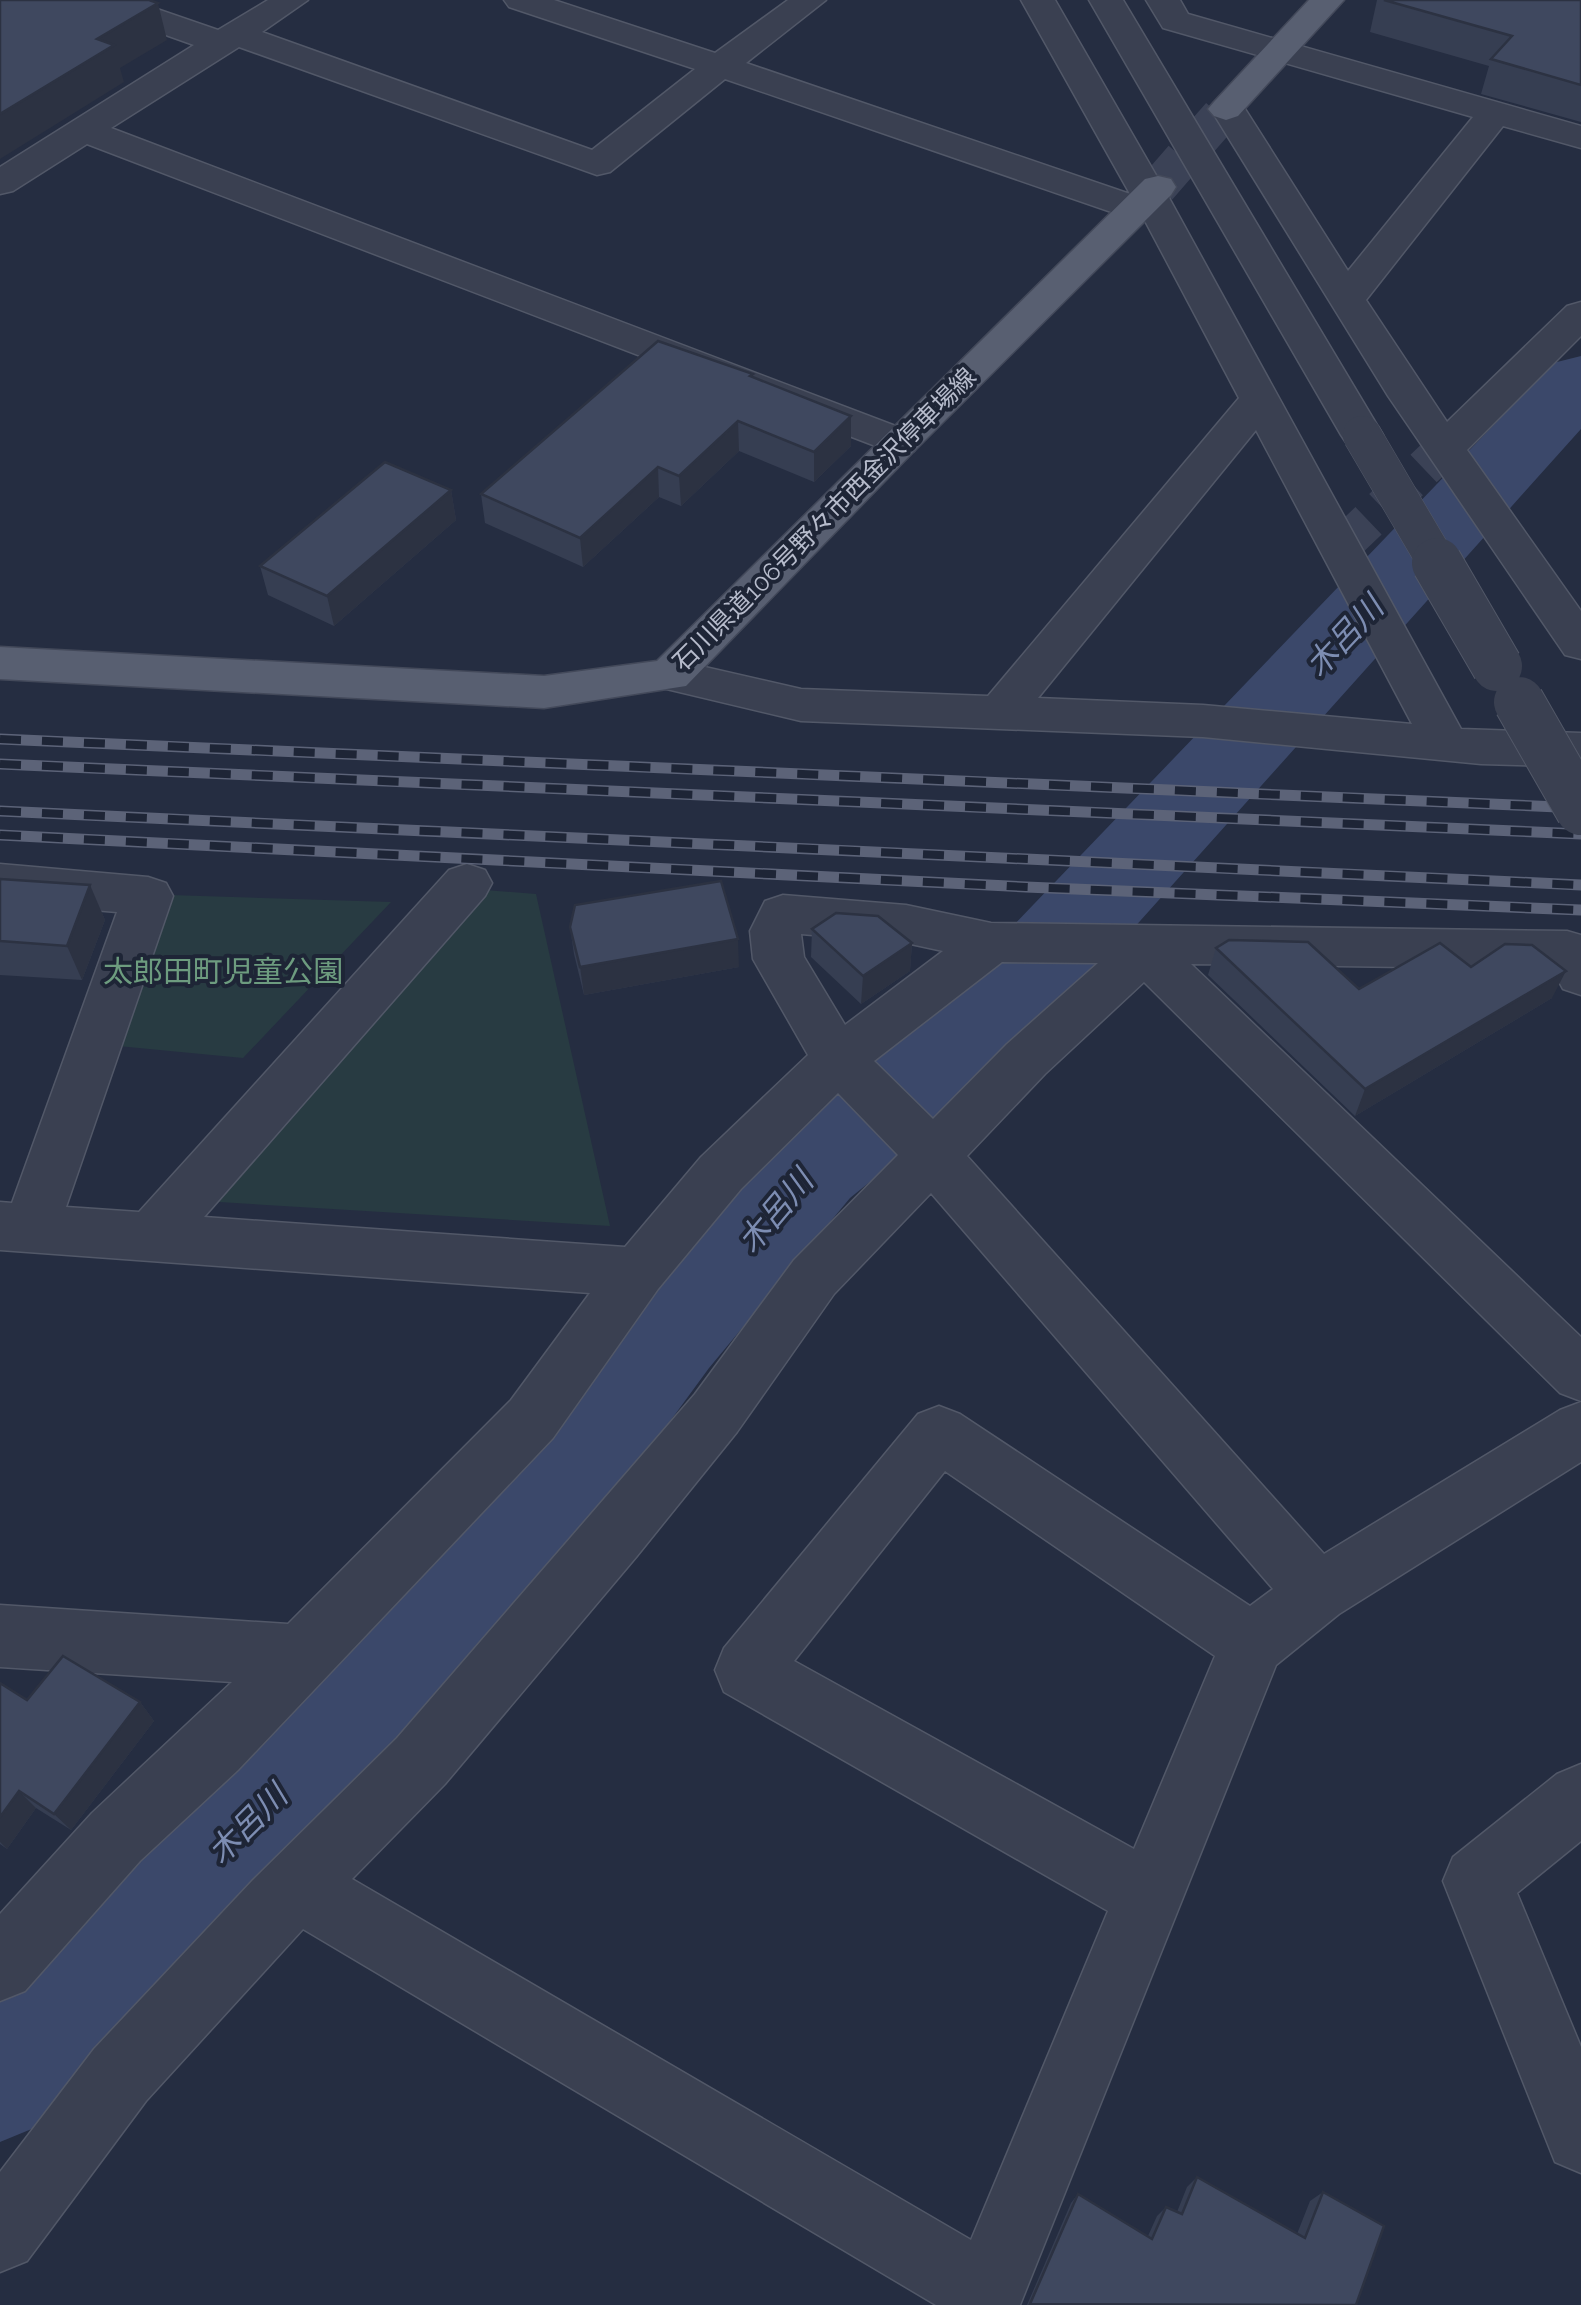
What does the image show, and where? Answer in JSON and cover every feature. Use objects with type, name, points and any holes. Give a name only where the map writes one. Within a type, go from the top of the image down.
[{"type":"main road","points":[[1227,109],[1327,0]]},
{"type":"main road","name":"石川県道106号野々市西金沢停車場線","points":[[0,663],[544,692],[670,676],[899,442],[1148,197]]},
{"type":"street","points":[[99,0],[228,39],[597,164],[810,0]]},
{"type":"street","points":[[0,183],[291,0]]},
{"type":"street","points":[[521,0],[720,66],[1148,197]]},
{"type":"street","points":[[1038,0],[1445,742]]},
{"type":"street","points":[[1106,0],[1581,810]]},
{"type":"street","points":[[1163,0],[1175,20],[1581,137]]},
{"type":"street","points":[[1227,109],[1346,299],[1581,644]]},
{"type":"street","points":[[1346,299],[1495,112]]},
{"type":"street","points":[[83,130],[899,442]]},
{"type":"street","points":[[1449,454],[1581,314]]},
{"type":"street","points":[[1000,713],[1260,399]]},
{"type":"street","points":[[670,676],[801,705],[1203,721],[1581,750]]},
{"type":"street","points":[[0,883],[148,896],[15,1227],[638,1272]]},
{"type":"street","points":[[154,1236],[467,883]]},
{"type":"street","points":[[1316,1592],[929,1152],[846,1066],[779,958],[776,931],[783,914],[906,924],[1001,941],[1567,950],[1581,975]]},
{"type":"street","points":[[0,1966],[116,1836],[215,1747],[532,1419],[638,1272],[721,1173],[1001,941]]},
{"type":"street","points":[[0,2234],[120,2075],[297,1886],[421,1761],[716,1413],[814,1277],[929,1152],[1142,945]]},
{"type":"street","points":[[1142,945],[1581,1375]]},
{"type":"street","points":[[297,1886],[984,2298],[1252,1644],[1316,1592],[1581,1429]]},
{"type":"street","points":[[1150,1896],[747,1670],[939,1433],[1252,1644]]},
{"type":"street","points":[[0,1636],[301,1656]]},
{"type":"street","points":[[1581,1798],[1477,1881],[1581,2136]]},
{"type":"green space","points":[[485,890],[536,894],[610,1226],[203,1201]]},
{"type":"green space","name":"太郎田町児童公園","points":[[170,895],[391,902],[243,1058],[118,1046]]},
{"type":"building","points":[[0,0],[158,3],[97,39],[114,45],[0,114]]},
{"type":"building","points":[[1384,0],[1581,0],[1581,85],[1491,59],[1512,36]]},
{"type":"building","points":[[658,341],[753,374],[750,376],[851,416],[814,452],[738,421],[679,476],[658,467],[580,538],[481,494]]},
{"type":"building","points":[[385,462],[451,490],[327,596],[260,566]]},
{"type":"building","points":[[0,879],[90,885],[67,946],[0,941]]},
{"type":"building","points":[[721,881],[738,939],[580,967],[570,927],[575,905]]},
{"type":"building","points":[[836,913],[878,916],[912,943],[863,976],[812,929]]},
{"type":"building","points":[[1229,940],[1308,942],[1359,989],[1440,943],[1471,967],[1505,944],[1532,945],[1566,971],[1365,1089],[1216,948]]},
{"type":"building","points":[[63,1656],[140,1702],[54,1814],[19,1791],[0,1817],[0,1683],[27,1700]]},
{"type":"building","points":[[1197,2177],[1305,2238],[1323,2192],[1384,2226],[1356,2305],[1030,2304],[1078,2194],[1152,2239],[1166,2207],[1182,2214]]},
{"type":"waterway","name":"木呂川","points":[[0,2070],[358,1714],[576,1452],[668,1332],[811,1166],[924,1077],[1000,1007],[1581,380]]},
{"type":"tunnel","points":[[1158,187],[1226,109]]},
{"type":"tunnel","points":[[1341,547],[1445,448]]},
{"type":"railway","points":[[0,739],[1581,808]]},
{"type":"railway","points":[[0,764],[1581,834]]},
{"type":"railway","points":[[0,811],[1581,885]]},
{"type":"railway","points":[[0,835],[1026,887],[1581,910]]}]
